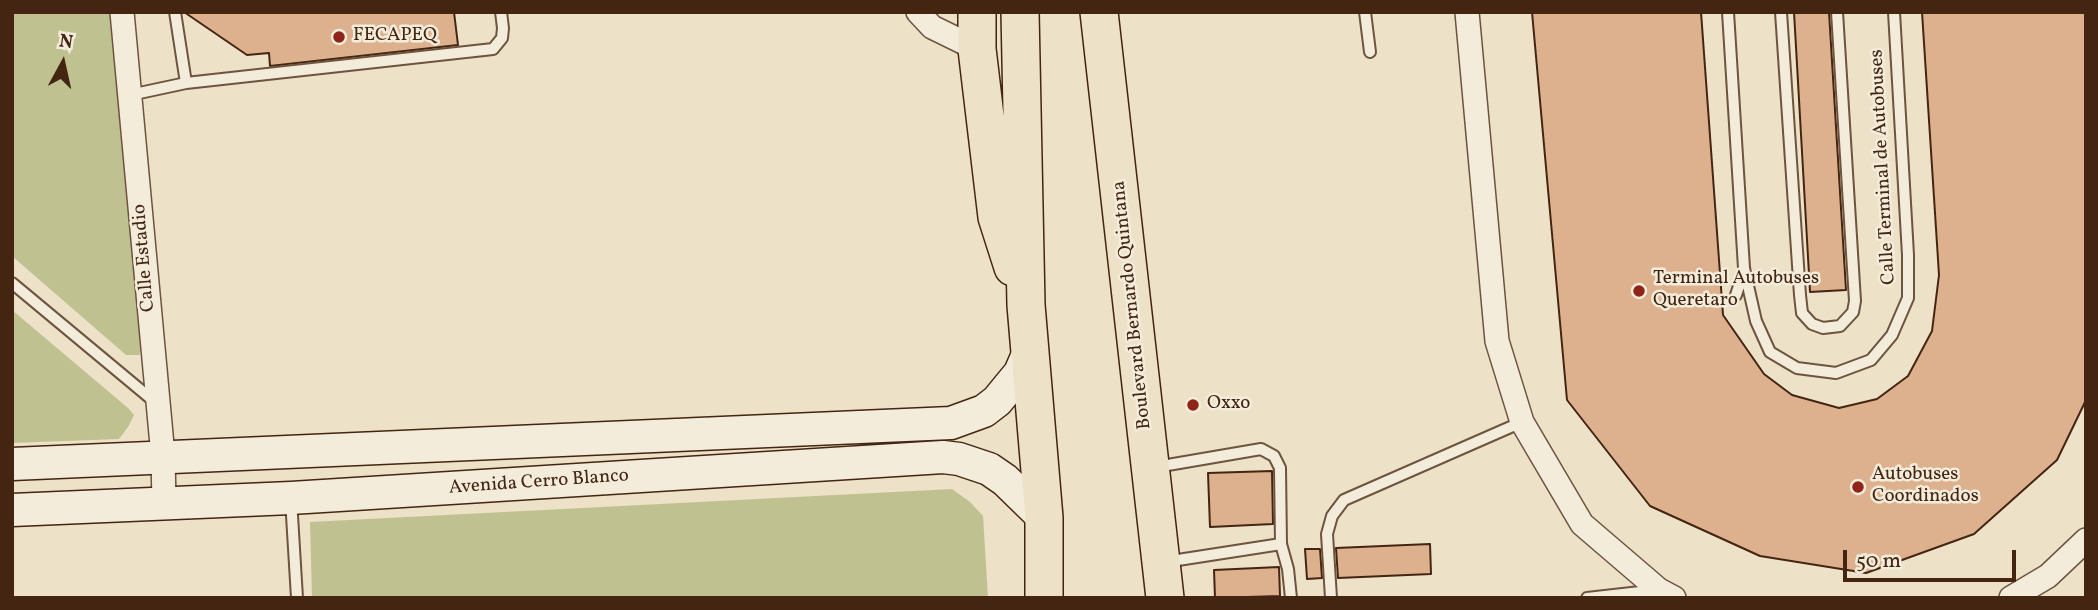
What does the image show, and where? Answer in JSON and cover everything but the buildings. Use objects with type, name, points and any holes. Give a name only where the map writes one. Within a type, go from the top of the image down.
[{"type":"highway","points":[[977,12],[977,49],[997,216],[1026,305]]},
{"type":"highway","points":[[1020,12],[1026,305],[1044,519],[1044,598]]},
{"type":"highway","name":"Boulevard Bernardo Quintana","points":[[1099,12],[1163,580]]},
{"type":"main road","name":"Avenida Cerro Blanco","points":[[12,464],[951,423],[976,415],[997,401],[1020,373],[1030,350]]},
{"type":"main road","name":"Avenida Cerro Blanco","points":[[12,510],[291,498],[943,457],[959,459],[989,469],[1005,480],[1044,519]]},
{"type":"street","name":"Calle Estadio","points":[[122,12],[163,456],[164,504]]},
{"type":"street","points":[[918,12],[932,27],[977,49]]},
{"type":"street","points":[[1467,12],[1497,341],[1522,422],[1582,524],[1667,594]]},
{"type":"street","points":[[2011,598],[2048,576],[2086,540]]},
{"type":"lane","points":[[175,12],[186,83]]},
{"type":"lane","points":[[130,95],[186,83],[493,49],[502,38],[501,12]]},
{"type":"lane","points":[[1365,12],[1370,52]]},
{"type":"lane","name":"Calle Terminal de Autobuses","points":[[1728,12],[1744,268],[1765,353],[1797,368],[1836,373],[1871,360],[1892,335],[1908,298],[1908,255],[1894,12]]},
{"type":"lane","points":[[1781,12],[1802,313],[1812,324],[1823,328],[1840,326],[1853,312],[1855,301],[1837,12]]},
{"type":"lane","points":[[1736,295],[1744,268]]},
{"type":"lane","points":[[12,283],[158,405]]},
{"type":"lane","points":[[1331,598],[1327,534],[1332,516],[1344,500],[1522,422]]},
{"type":"lane","points":[[1150,468],[1261,449],[1274,456],[1280,468],[1281,544],[1288,569],[1291,598]]},
{"type":"lane","points":[[291,498],[297,598]]},
{"type":"lane","points":[[1163,580],[1281,544]]},
{"type":"lane","points":[[1587,598],[1667,594]]},
{"type":"green space","points":[[12,12],[115,12],[144,342],[139,355],[126,355],[12,256]]},
{"type":"green space","points":[[12,310],[134,415],[119,439],[12,443]]},
{"type":"green space","points":[[952,489],[983,516],[988,598],[312,598],[310,522]]},
{"type":"place","name":"FECAPEQ","points":[[339,37]]},
{"type":"place","name":"Terminal Autobuses Queretaro","points":[[1639,291]]},
{"type":"place","name":"Oxxo","points":[[1193,405]]},
{"type":"place","name":"Autobuses Coordinados","points":[[1858,487]]}]
